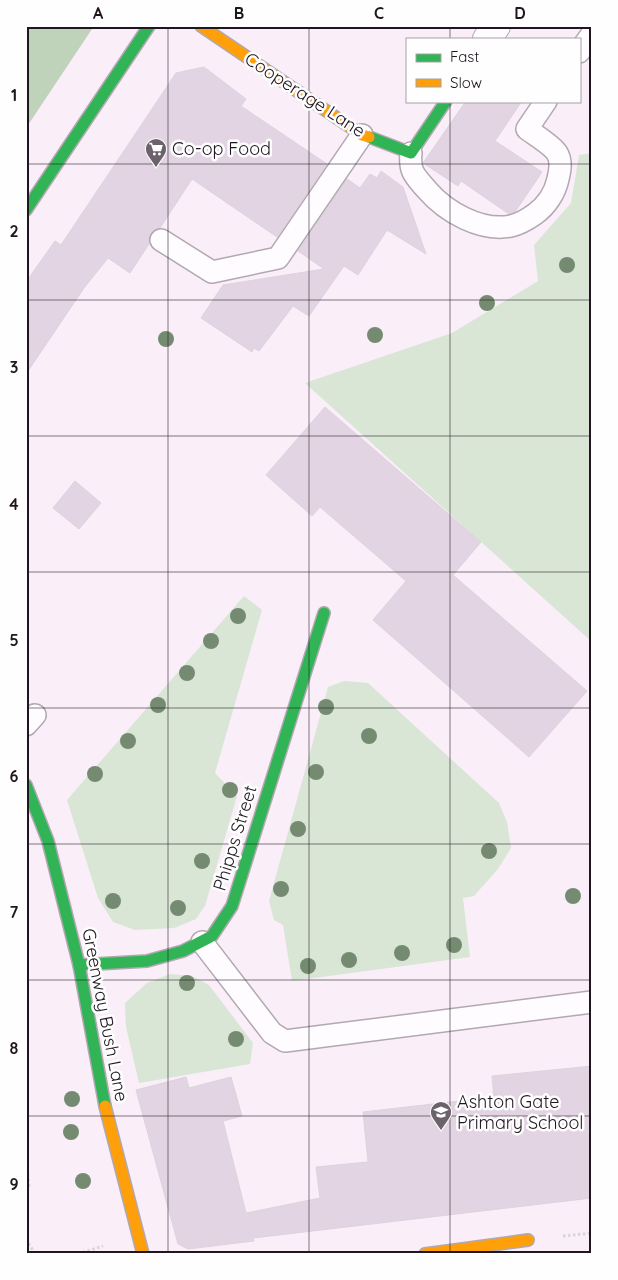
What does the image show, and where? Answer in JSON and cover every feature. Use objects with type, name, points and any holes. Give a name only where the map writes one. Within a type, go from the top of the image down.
[{"type":"main road","points":[[26,210],[149,26]]},
{"type":"main road","name":"Cooperage Lane","points":[[201,26],[362,135],[411,153]]},
{"type":"main road","points":[[411,153],[445,102]]},
{"type":"main road","name":"Phipps Street","points":[[79,965],[147,961],[183,951],[212,936],[232,906],[324,613]]},
{"type":"main road","name":"Greenway Bush Lane","points":[[26,785],[48,841],[79,965],[108,1124],[143,1254]]},
{"type":"main road","points":[[425,1254],[528,1240]]},
{"type":"street","points":[[488,38],[496,26]]},
{"type":"lane","points":[[580,51],[592,34]]},
{"type":"lane","points":[[411,153],[410,165],[413,172],[436,200],[468,220],[482,225],[512,226],[528,219],[544,208],[557,183],[560,162],[557,153],[527,129],[545,102]]},
{"type":"lane","points":[[161,240],[212,272],[278,258],[362,135]]},
{"type":"lane","points":[[202,942],[272,1033],[284,1041],[592,1002]]},
{"type":"path","points":[[26,1159],[29,1186],[26,1189]]},
{"type":"path","points":[[26,1239],[35,1254]]},
{"type":"green space","points":[[26,26],[94,26],[26,128]]},
{"type":"green space","points":[[592,153],[592,642],[305,383],[452,333],[538,281],[534,245],[571,203],[579,155]]},
{"type":"green space","points":[[244,596],[262,610],[215,773],[237,796],[205,906],[196,919],[174,928],[135,930],[113,922],[98,898],[67,800]]},
{"type":"green space","points":[[344,681],[368,683],[499,803],[507,822],[511,848],[498,869],[474,896],[463,898],[470,957],[292,981],[283,925],[274,920],[269,901],[328,687]]},
{"type":"green space","points":[[170,974],[192,976],[209,985],[253,1043],[250,1064],[139,1083],[126,1027],[125,1003],[147,983]]},
{"type":"building","points":[[204,67],[246,99],[241,106],[327,164],[277,237],[192,179],[160,228],[155,229],[151,233],[149,244],[130,273],[108,258],[84,288],[26,374],[26,282],[55,241],[61,245],[176,73]]},
{"type":"building","points":[[465,102],[521,102],[495,141],[542,172],[515,212],[509,214],[461,181],[458,186],[423,163]]},
{"type":"building","points":[[381,171],[403,187],[426,254],[387,230],[358,275],[344,266],[309,316],[293,306],[259,351],[254,348],[252,352],[201,318],[223,285],[324,269],[298,251],[347,179],[360,188],[370,174],[377,178]]},
{"type":"building","points":[[325,407],[481,542],[453,575],[587,691],[529,757],[373,620],[406,581],[320,507],[312,516],[266,475]]},
{"type":"building","points":[[75,481],[101,503],[79,529],[53,508]]},
{"type":"building","name":"Ashton Gate Primary School","points":[[592,1066],[592,1198],[253,1238],[254,1241],[188,1249],[178,1244],[136,1090],[186,1077],[189,1088],[231,1077],[242,1116],[223,1121],[246,1213],[320,1198],[316,1167],[368,1162],[363,1112],[494,1097],[492,1076]]},
{"type":"traffic: fast","points":[[26,210],[149,26]]},
{"type":"traffic: fast","points":[[369,137],[411,153],[445,102]]},
{"type":"traffic: fast","points":[[79,965],[147,961],[183,951],[212,936],[232,906],[324,613]]},
{"type":"traffic: fast","points":[[26,785],[48,841],[79,965],[105,1106]]},
{"type":"traffic: slow","points":[[201,26],[362,135],[369,137]]},
{"type":"traffic: slow","points":[[105,1106],[143,1254]]},
{"type":"traffic: slow","points":[[425,1254],[528,1240]]},
{"type":"place","name":"Co-op Food","points":[[156,168]]},
{"type":"place","name":"Ashton Gate Primary School","points":[[441,1131]]}]
